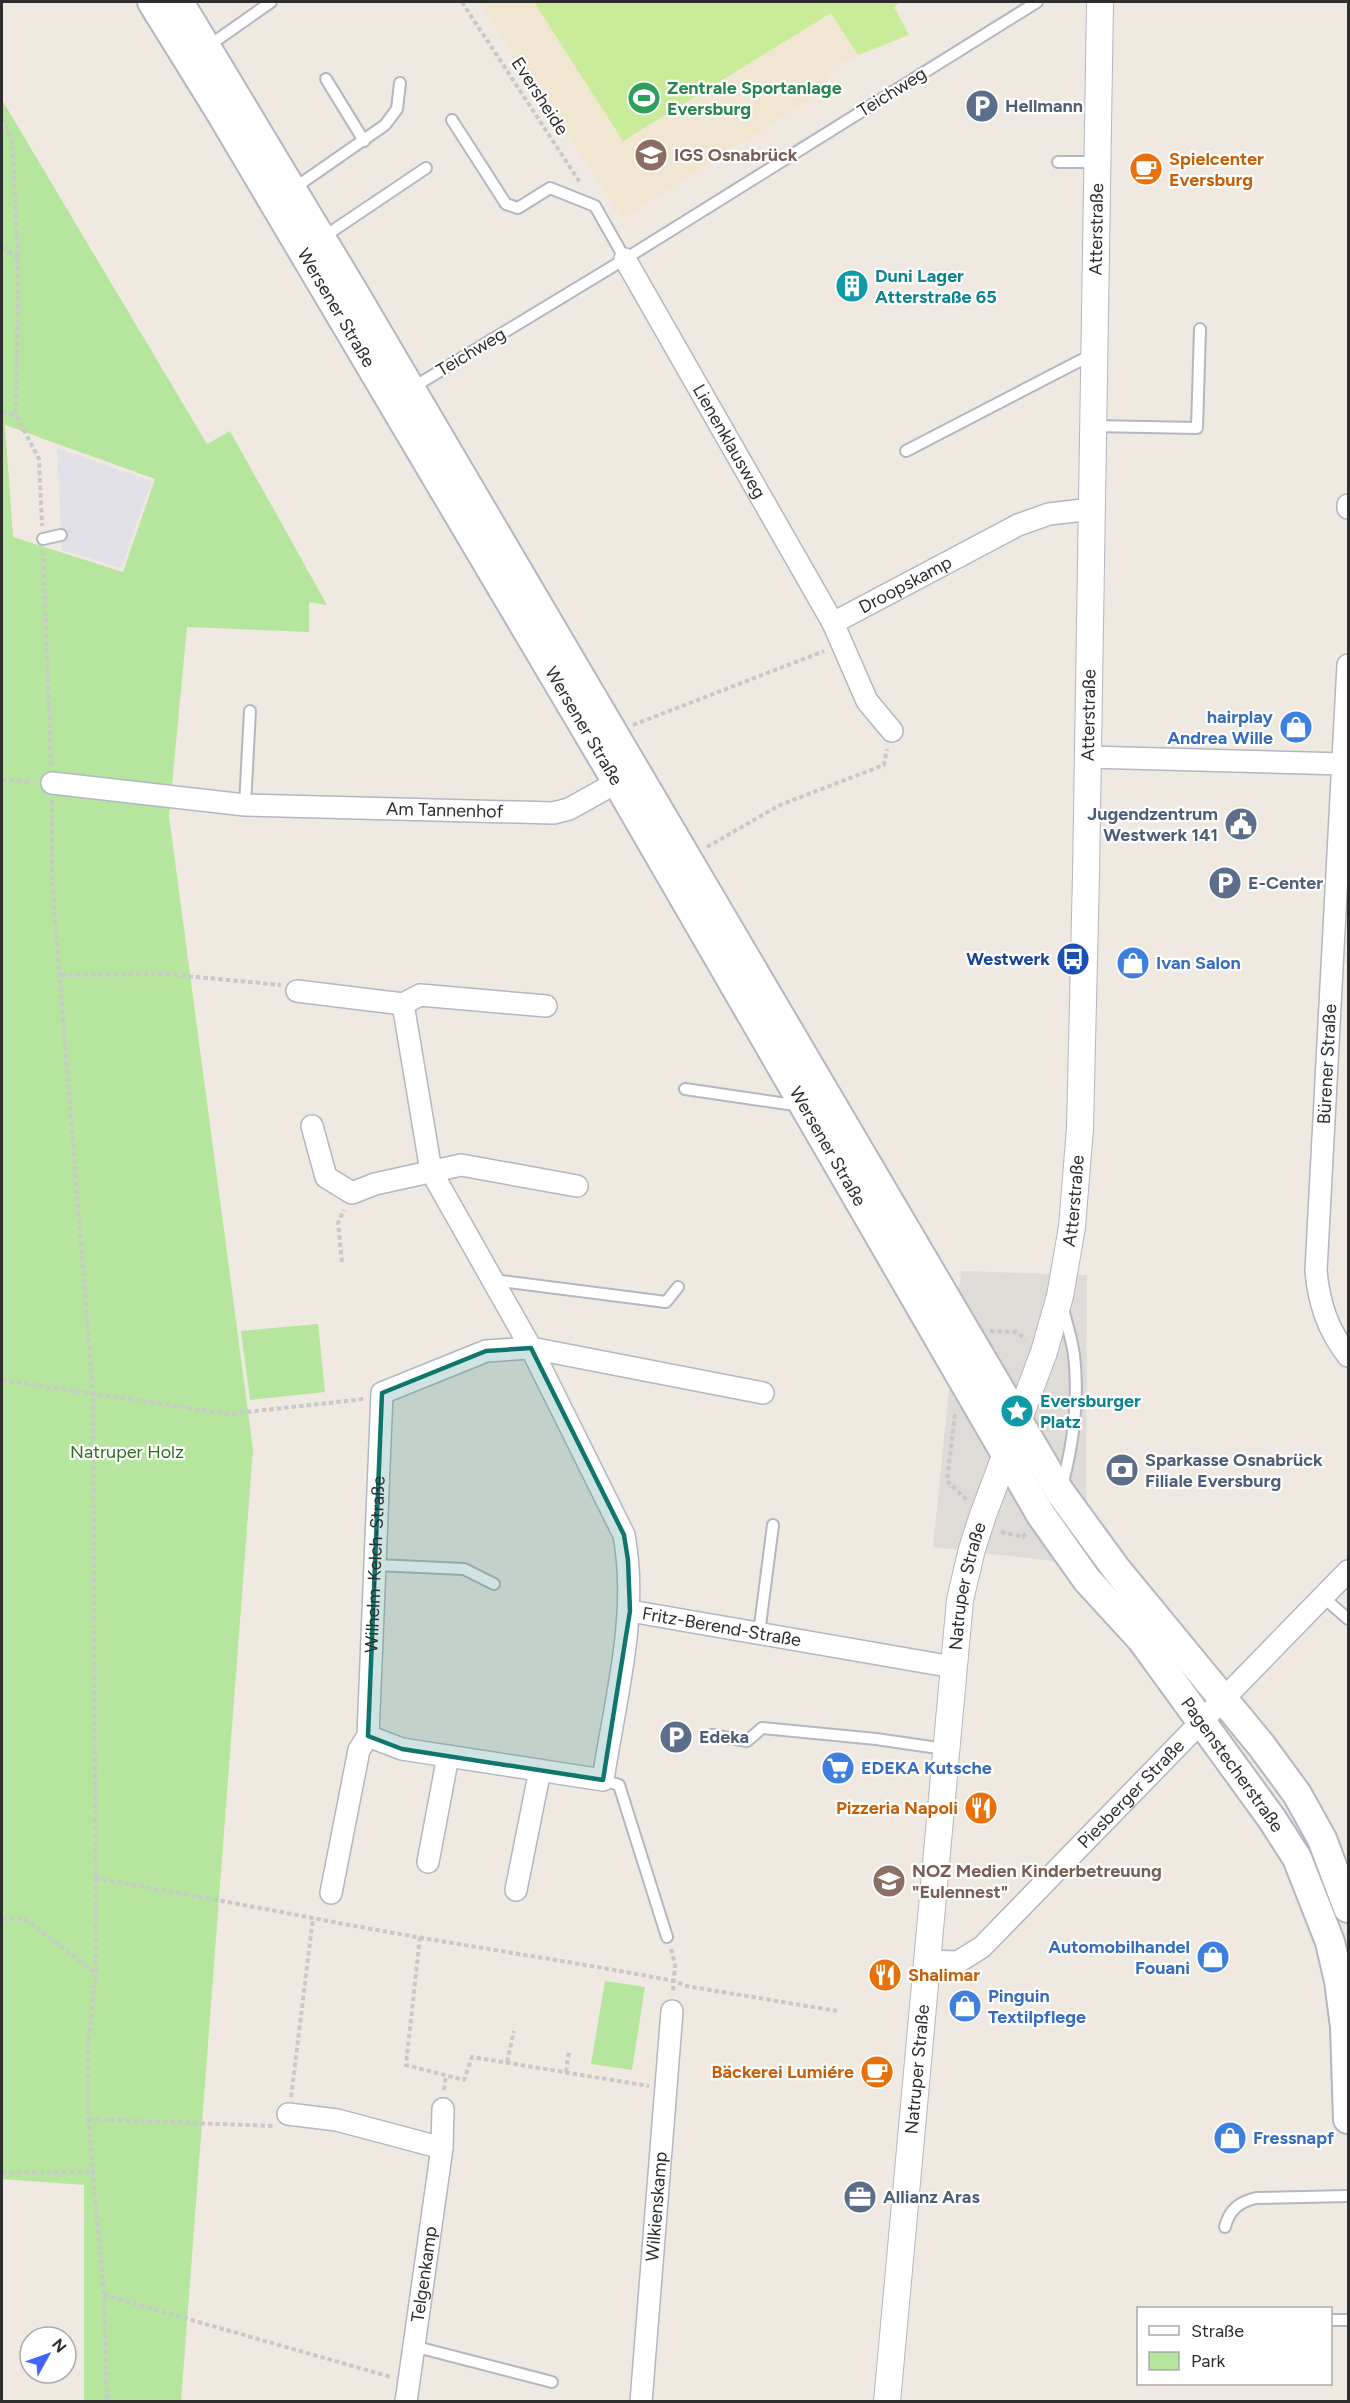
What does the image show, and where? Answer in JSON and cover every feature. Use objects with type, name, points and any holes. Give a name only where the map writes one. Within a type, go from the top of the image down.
[{"type":"main road","name":"Wersener Straße","points":[[152,2],[626,777],[807,1107],[1005,1456]]},
{"type":"main road","name":"Wersener Straße","points":[[179,2],[322,238],[613,733],[626,777],[686,858],[1018,1420]]},
{"type":"main road","name":"Pagenstecherstraße","points":[[1018,1420],[1060,1492],[1117,1570],[1224,1699],[1297,1794],[1322,1839],[1348,1908]]},
{"type":"main road","name":"Pagenstecherstraße","points":[[1005,1456],[1070,1556],[1142,1640],[1272,1819],[1297,1858],[1344,1980],[1348,2119]]},
{"type":"street","name":"Atterstraße","points":[[1018,1420],[1044,1352],[1060,1296],[1072,1227],[1080,1128],[1100,2]]},
{"type":"street","name":"Lienenklausweg","points":[[625,259],[832,623]]},
{"type":"street","name":"Droopskamp","points":[[832,623],[1018,525],[1049,514],[1092,510]]},
{"type":"street","points":[[832,623],[867,701],[892,731]]},
{"type":"street","name":"Bürener Straße","points":[[1348,665],[1316,1271],[1319,1300],[1333,1336],[1348,1356]]},
{"type":"street","points":[[1088,757],[1287,767],[1342,764]]},
{"type":"street","name":"Am Tannenhof","points":[[52,783],[245,805],[553,813],[569,809],[626,777]]},
{"type":"street","points":[[297,991],[403,1004],[420,995],[546,1006]]},
{"type":"street","name":"Fritz-Berend-Straße","points":[[403,1004],[431,1171],[531,1348],[624,1534],[628,1560],[630,1611],[953,1667]]},
{"type":"street","points":[[312,1126],[326,1178],[352,1193],[461,1165],[577,1185]]},
{"type":"street","points":[[382,1393],[486,1351],[531,1348],[763,1393]]},
{"type":"street","name":"Wilhelm-Kelch-Straße","points":[[331,1893],[359,1750],[368,1736],[382,1393]]},
{"type":"street","points":[[1005,1456],[1018,1420]]},
{"type":"street","name":"Natruper Straße","points":[[886,2402],[960,1600],[969,1561],[1005,1456]]},
{"type":"street","name":"Piesberger Straße","points":[[926,1960],[958,1962],[982,1947],[1348,1571]]},
{"type":"street","points":[[368,1736],[402,1749],[603,1780],[630,1611]]},
{"type":"street","points":[[428,1862],[448,1756]]},
{"type":"street","points":[[516,1890],[540,1770]]},
{"type":"street","name":"Wilkienskamp","points":[[641,2402],[672,2011]]},
{"type":"street","name":"Telgenkamp","points":[[407,2392],[442,2148],[443,2109]]},
{"type":"street","points":[[288,2114],[337,2120],[442,2148]]},
{"type":"lane","points":[[207,47],[271,2]]},
{"type":"lane","name":"Teichweg","points":[[410,389],[625,259],[1037,2]]},
{"type":"lane","points":[[326,79],[364,141]]},
{"type":"lane","points":[[292,189],[385,125],[397,109],[400,83]]},
{"type":"lane","points":[[452,120],[506,204],[518,208],[550,188],[595,206],[625,259]]},
{"type":"lane","points":[[1058,162],[1098,162]]},
{"type":"lane","points":[[322,238],[426,168]]},
{"type":"lane","points":[[1093,426],[1197,428],[1200,328]]},
{"type":"lane","points":[[906,451],[1093,354]]},
{"type":"lane","points":[[1348,496],[1348,506]]},
{"type":"lane","points":[[42,539],[61,536]]},
{"type":"lane","points":[[245,805],[250,711]]},
{"type":"lane","points":[[685,1089],[807,1107]]},
{"type":"lane","points":[[493,1280],[666,1302],[678,1287]]},
{"type":"lane","points":[[1060,1296],[1074,1353],[1075,1375],[1071,1454],[1060,1492]]},
{"type":"lane","points":[[759,1633],[773,1525]]},
{"type":"lane","points":[[376,1565],[464,1569],[494,1584]]},
{"type":"lane","points":[[1323,1597],[1348,1619]]},
{"type":"lane","points":[[712,1735],[747,1741],[762,1728],[876,1739],[946,1749]]},
{"type":"lane","points":[[603,1780],[619,1785],[667,1937]]},
{"type":"lane","points":[[1225,2227],[1228,2216],[1244,2201],[1256,2198],[1348,2196]]},
{"type":"lane","points":[[1332,2320],[1348,2320]]},
{"type":"lane","points":[[413,2346],[552,2382]]},
{"type":"path","name":"Eversheide","points":[[462,2],[595,206]]},
{"type":"path","points":[[2,119],[12,138],[18,259],[16,415],[39,459],[52,783],[51,880],[61,975],[93,1394],[96,1973],[88,2046],[88,2119],[104,2295],[106,2402]]},
{"type":"path","points":[[2,246],[18,259]]},
{"type":"path","points":[[2,412],[16,415]]},
{"type":"path","points":[[613,733],[842,644]]},
{"type":"path","points":[[686,858],[780,805],[884,765],[892,731]]},
{"type":"path","points":[[2,780],[52,783]]},
{"type":"path","points":[[61,975],[165,974],[275,982],[297,991]]},
{"type":"path","points":[[342,1262],[338,1223],[352,1193]]},
{"type":"path","points":[[2,1380],[229,1414],[358,1401],[382,1393]]},
{"type":"path","points":[[95,1878],[674,1981],[686,1986],[837,2011]]},
{"type":"path","points":[[2,1918],[25,1919],[96,1973]]},
{"type":"path","points":[[88,2119],[283,2126],[288,2114],[313,1918]]},
{"type":"path","points":[[420,1937],[406,2065],[464,2080],[472,2057],[665,2088]]},
{"type":"path","points":[[667,1937],[675,1964],[672,2011]]},
{"type":"path","points":[[507,2062],[514,2031]]},
{"type":"path","points":[[566,2072],[569,2050]]},
{"type":"path","points":[[2,2173],[93,2172]]},
{"type":"path","points":[[104,2295],[407,2392]]},
{"type":"highlighted area","points":[[531,1348],[624,1535],[628,1560],[630,1611],[603,1780],[402,1749],[368,1736],[382,1393],[486,1351]]},
{"type":"shaded area","name":"IGS Osnabrück","points":[[479,2],[901,2],[894,7],[909,35],[833,66],[820,93],[623,218]]},
{"type":"shaded area","points":[[57,448],[152,481],[121,568],[62,550]]},
{"type":"shaded area","name":"Eversburger Platz","points":[[961,1271],[1087,1275],[1086,1565],[933,1547]]},
{"type":"green space","name":"Zentrale Sportanlage Eversburg","points":[[534,2],[901,2],[894,7],[909,35],[858,55],[831,13],[623,141]]},
{"type":"green space","name":"Natruper Holz","points":[[2,100],[207,444],[230,431],[327,605],[309,602],[309,632],[187,627],[169,816],[253,1449],[181,2401],[84,2401],[84,2185],[2,2179]],"holes":[[[5,425],[155,479],[123,572],[13,537]]]},
{"type":"green space","points":[[318,1324],[325,1392],[250,1400],[241,1331]]},
{"type":"green space","points":[[605,1981],[645,1987],[632,2070],[591,2064]]},
{"type":"place","name":"Zentrale Sportanlage Eversburg","points":[[644,98]]},
{"type":"place","name":"Hellmann","points":[[982,106]]},
{"type":"place","name":"IGS Osnabrück","points":[[651,155]]},
{"type":"place","name":"Spielcenter Eversburg","points":[[1146,169]]},
{"type":"place","name":"Duni Lager Atterstraße 65","points":[[852,286]]},
{"type":"place","name":"hairplay Andrea Wille","points":[[1296,727]]},
{"type":"place","name":"Jugendzentrum Westwerk 141","points":[[1241,824]]},
{"type":"place","name":"E-Center","points":[[1225,883]]},
{"type":"place","name":"Westwerk","points":[[1073,959]]},
{"type":"place","name":"Ivan Salon","points":[[1133,963]]},
{"type":"place","name":"Eversburger Platz","points":[[1017,1411]]},
{"type":"place","name":"Sparkasse Osnabrück Filiale Eversburg","points":[[1122,1470]]},
{"type":"place","name":"Edeka","points":[[676,1737]]},
{"type":"place","name":"EDEKA Kutsche","points":[[838,1768]]},
{"type":"place","name":"Pizzeria Napoli","points":[[981,1808]]},
{"type":"place","name":"NOZ Medien Kinderbetreuung \"Eulennest\"","points":[[889,1881]]},
{"type":"place","name":"Automobilhandel Fouani","points":[[1213,1957]]},
{"type":"place","name":"Shalimar","points":[[885,1975]]},
{"type":"place","name":"Pinguin Textilpflege","points":[[965,2006]]},
{"type":"place","name":"Bäckerei Lumiére","points":[[877,2072]]},
{"type":"place","name":"Fressnapf","points":[[1230,2138]]},
{"type":"place","name":"Allianz Aras","points":[[860,2197]]}]
